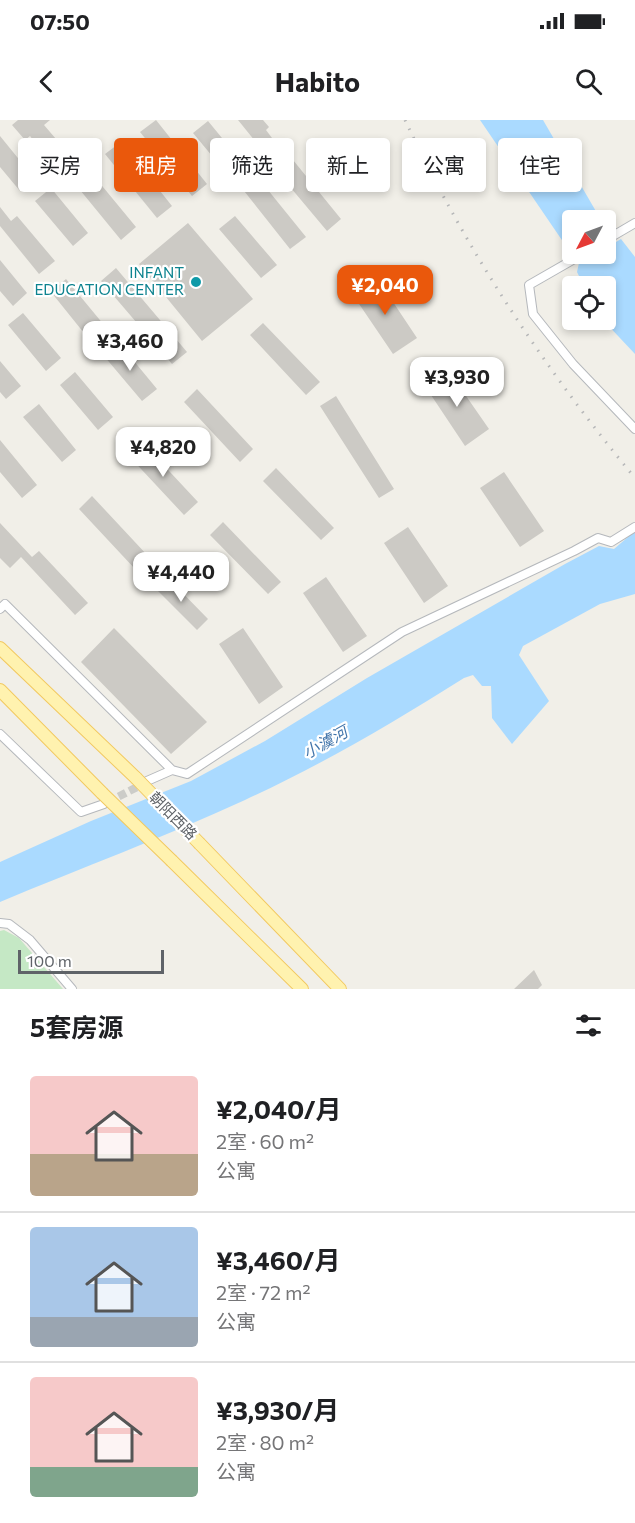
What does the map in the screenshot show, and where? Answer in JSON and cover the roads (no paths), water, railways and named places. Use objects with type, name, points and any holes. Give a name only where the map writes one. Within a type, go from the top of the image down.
[{"type":"main road","name":"朝阳西路","points":[[0,648],[142,780],[200,844],[340,989]]},
{"type":"main road","points":[[0,690],[103,798],[172,861],[302,989]]},
{"type":"street","points":[[616,234],[635,223]]},
{"type":"street","points":[[565,264],[529,285],[533,314],[573,364],[635,429]]},
{"type":"street","points":[[0,609],[5,604],[172,770],[187,774],[402,632],[598,538],[611,542],[635,527]]},
{"type":"street","points":[[0,734],[81,812],[103,798]]},
{"type":"street","points":[[142,780],[172,770]]},
{"type":"street","points":[[0,923],[9,924],[30,940],[72,989]]},
{"type":"water","points":[[480,120],[543,120],[553,138],[498,138],[498,146]]},
{"type":"water","points":[[582,187],[595,210],[562,210],[562,240],[529,192],[582,192]]},
{"type":"water","points":[[621,239],[635,257],[635,354],[612,330],[616,330],[616,276],[579,276],[577,272],[579,264],[616,264],[616,242]]},
{"type":"water","name":"小澞河","points":[[635,531],[635,594],[600,604],[523,646],[519,655],[549,701],[512,744],[492,718],[491,686],[482,686],[473,675],[464,678],[356,743],[273,787],[184,827],[0,902],[0,862],[91,821],[191,781],[265,741],[367,678],[565,564],[599,546],[614,549]]},
{"type":"tunnel","points":[[108,802],[145,783]]},
{"type":"railway","points":[[405,120],[454,215],[508,306],[569,394],[635,478]]},
{"type":"place","name":"INFANT EDUCATION CENTER","points":[[196,282]]}]
